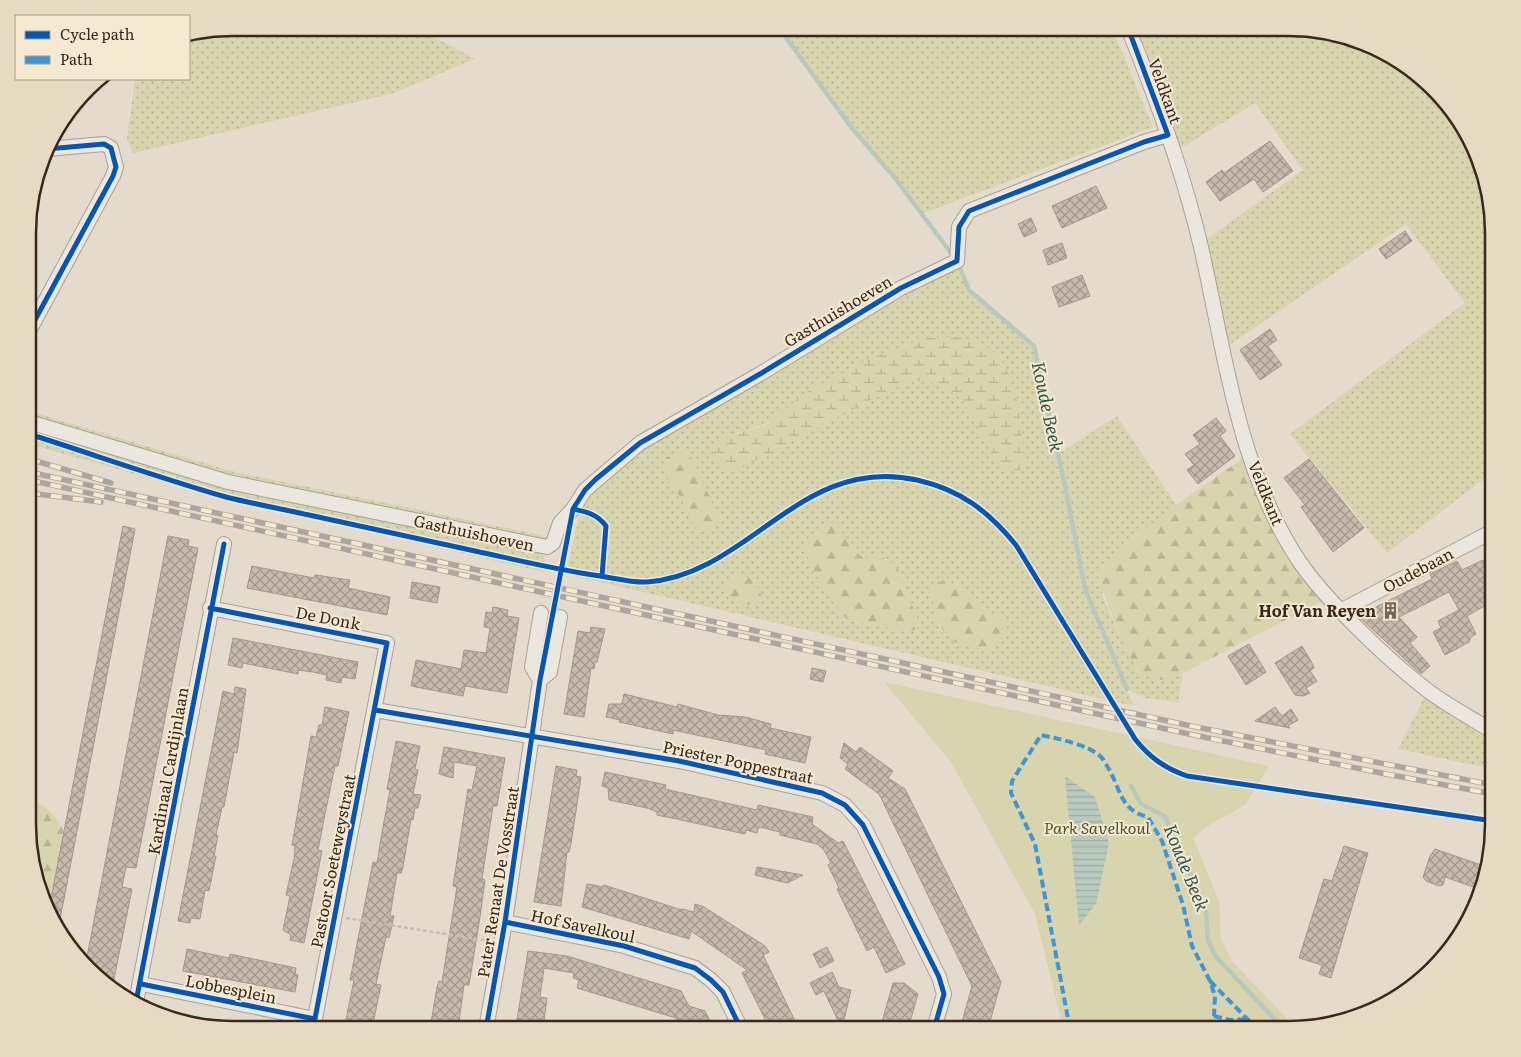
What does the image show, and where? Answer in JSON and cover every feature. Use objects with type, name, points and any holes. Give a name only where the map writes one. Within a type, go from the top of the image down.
[{"type":"street","name":"Veldkant","points":[[1131,36],[1168,135],[1200,244],[1224,361],[1260,483],[1281,530],[1300,562],[1377,646],[1428,690],[1485,727]]},
{"type":"street","name":"Gasthuishoeven","points":[[36,424],[228,482],[547,547],[554,543],[560,524],[573,509],[585,490],[640,443],[760,374],[901,288],[957,261],[959,227],[969,211],[1144,142],[1168,135]]},
{"type":"street","points":[[36,318],[113,176],[116,167],[111,148],[104,144],[56,148]]},
{"type":"street","name":"Oudebaan","points":[[1342,610],[1485,535]]},
{"type":"street","name":"Kardinaal Cardijnlaan","points":[[138,996],[210,608],[224,544]]},
{"type":"street","name":"De Donk","points":[[210,608],[387,643],[376,703]]},
{"type":"street","name":"Pater Renaat De Vosstraat","points":[[487,1021],[505,922],[533,735],[540,680],[532,667],[541,613]]},
{"type":"street","name":"Pater Renaat De Vosstraat","points":[[540,680],[550,672],[560,617]]},
{"type":"street","name":"Priester Poppestraat","points":[[376,703],[533,735],[679,761],[822,793],[845,805],[863,825],[939,977],[944,994],[936,1021]]},
{"type":"street","name":"Pastoor Soeteweystraat","points":[[315,1021],[376,703]]},
{"type":"street","name":"Hof Savelkoul","points":[[505,922],[624,946],[695,968],[723,992],[737,1021]]},
{"type":"street","name":"Lobbesplein","points":[[141,984],[301,1021]]},
{"type":"path","points":[[335,917],[501,942]]},
{"type":"green space","points":[[233,36],[432,36],[475,59],[391,94],[133,153],[127,139],[135,80],[190,80],[190,41],[195,40]]},
{"type":"green space","points":[[785,36],[1115,36],[1153,127],[921,214],[894,177],[851,127]]},
{"type":"green space","points":[[1130,36],[1288,36],[1314,38],[1339,43],[1375,57],[1397,69],[1418,85],[1444,113],[1464,146],[1478,182],[1483,207],[1485,233],[1485,478],[1387,553],[1290,434],[1465,303],[1406,224],[1222,350],[1200,244],[1303,170],[1255,103],[1173,153]]},
{"type":"green space","points":[[957,261],[969,290],[1034,346],[1058,456],[1061,452],[1117,416],[1176,505],[1108,558],[1102,595],[1122,641],[1139,673],[1162,680],[1183,673],[1178,702],[1145,698],[1127,689],[1133,706],[566,574],[585,490],[605,471]],"holes":[[[991,350],[1006,471],[990,450],[962,398],[937,383],[915,381],[892,389],[737,469],[723,468],[731,435]],[[834,522],[857,553],[864,558],[879,556],[908,632],[848,620],[838,611]],[[954,584],[990,613],[1000,617],[1006,625],[1007,635],[945,635],[940,629],[931,593]]]},
{"type":"green space","points":[[963,337],[991,350],[1001,360],[1008,373],[1020,419],[1025,464],[1020,470],[1006,471],[990,450],[962,398],[937,383],[915,381],[892,389],[737,470],[723,468],[713,454],[715,445],[731,435],[767,425],[803,394],[871,358],[925,338]]},
{"type":"green space","points":[[36,413],[231,471],[545,536],[544,572],[213,496],[36,446]]},
{"type":"green space","points":[[683,448],[690,455],[720,520],[703,532],[695,529],[681,498],[666,476],[665,459]]},
{"type":"green space","points":[[1250,453],[1281,530],[1330,597],[1183,673],[1162,680],[1139,673],[1122,641],[1096,572],[1108,558],[1176,505]]},
{"type":"green space","points":[[834,522],[857,553],[864,558],[879,556],[896,564],[919,623],[917,629],[908,632],[848,620],[838,611],[808,560],[806,547],[816,530]]},
{"type":"green space","points":[[737,575],[753,579],[761,594],[759,602],[750,605],[741,604],[725,594],[725,589]]},
{"type":"green space","points":[[944,580],[954,584],[990,613],[1000,617],[1006,625],[1007,635],[992,649],[963,645],[949,638],[943,631],[935,612],[932,592],[933,585]]},
{"type":"green space","name":"Park Savelkoul","points":[[884,682],[1269,766],[1245,805],[1211,824],[1193,838],[1219,901],[1221,939],[1232,961],[1289,1021],[1061,1021],[1035,914],[951,762]]},
{"type":"green space","points":[[1428,690],[1485,727],[1485,767],[1398,749]]},
{"type":"green space","points":[[36,801],[52,814],[64,832],[66,844],[54,904],[40,862],[36,824]]},
{"type":"shaded area","points":[[1065,776],[1095,797],[1109,843],[1096,904],[1079,925]]},
{"type":"building","points":[[1270,141],[1293,171],[1263,192],[1254,179],[1220,201],[1206,182],[1222,170],[1224,173]]},
{"type":"building","points":[[1096,186],[1107,208],[1062,228],[1052,206]]},
{"type":"building","points":[[1031,218],[1037,231],[1024,237],[1018,224]]},
{"type":"building","points":[[1405,231],[1412,241],[1386,259],[1379,249]]},
{"type":"building","points":[[1062,243],[1067,258],[1048,265],[1043,250]]},
{"type":"building","points":[[1082,275],[1090,296],[1059,307],[1052,287]]},
{"type":"building","points":[[1270,329],[1277,340],[1268,346],[1282,365],[1260,380],[1240,350]]},
{"type":"building","points":[[1216,418],[1226,431],[1220,436],[1235,456],[1198,484],[1187,470],[1194,465],[1185,454],[1200,444],[1193,435]]},
{"type":"building","points":[[1309,459],[1364,528],[1333,552],[1301,507],[1305,505],[1284,478]]},
{"type":"building","points":[[123,526],[135,529],[60,917],[51,899]]},
{"type":"building","points":[[168,536],[189,540],[188,546],[198,548],[136,868],[126,867],[122,887],[132,889],[114,981],[87,956]]},
{"type":"building","name":"Hof Van Reyen","points":[[1483,560],[1485,564],[1485,606],[1467,616],[1476,634],[1471,637],[1469,642],[1445,655],[1433,632],[1441,628],[1438,621],[1459,610],[1449,592],[1399,617],[1417,637],[1410,643],[1430,666],[1421,674],[1358,616],[1432,579],[1430,574],[1457,561],[1462,570]]},
{"type":"building","points":[[252,566],[314,578],[315,575],[350,580],[348,588],[390,597],[387,615],[247,588]]},
{"type":"building","points":[[412,582],[440,587],[437,603],[410,598]]},
{"type":"building","points":[[493,607],[508,610],[507,616],[519,618],[507,693],[465,686],[463,696],[411,686],[416,660],[461,669],[464,650],[486,653],[490,628],[484,627],[486,612],[492,613]]},
{"type":"building","points":[[591,627],[605,629],[597,662],[595,662],[594,669],[591,668],[584,717],[564,714],[578,631],[590,633]]},
{"type":"building","points":[[233,638],[358,662],[355,679],[342,677],[341,683],[326,680],[327,675],[313,672],[298,670],[298,674],[243,663],[242,668],[228,665]]},
{"type":"building","points":[[1249,644],[1266,672],[1246,685],[1228,656]]},
{"type":"building","points":[[1302,646],[1314,668],[1310,671],[1317,681],[1306,688],[1310,693],[1303,696],[1295,695],[1275,663]]},
{"type":"building","points":[[812,668],[826,671],[823,682],[810,679]]},
{"type":"building","points":[[235,687],[246,689],[237,753],[234,752],[224,807],[222,807],[216,835],[218,836],[214,856],[216,856],[209,891],[205,890],[200,919],[191,918],[190,923],[178,921],[223,691],[234,694]]},
{"type":"building","points":[[624,694],[677,707],[678,704],[718,715],[745,717],[771,724],[770,728],[811,737],[805,763],[765,754],[766,750],[673,730],[673,734],[619,722],[620,720],[606,717],[609,704],[622,704]]},
{"type":"building","points":[[325,707],[349,712],[338,766],[335,766],[325,814],[318,850],[322,851],[304,943],[290,940],[291,935],[283,930],[290,896],[286,895],[294,859],[295,846],[292,845],[311,736],[316,737],[319,725],[322,725]]},
{"type":"building","points":[[1275,707],[1282,716],[1291,709],[1298,720],[1288,726],[1290,728],[1255,721]]},
{"type":"building","points":[[396,741],[420,746],[415,769],[418,770],[413,794],[421,795],[418,808],[415,808],[413,820],[411,819],[403,867],[401,873],[397,873],[390,916],[394,916],[389,938],[386,937],[376,984],[381,985],[374,1021],[346,1021],[354,980],[350,980],[373,862],[377,863],[390,790],[387,789]]},
{"type":"building","points":[[844,743],[856,752],[860,747],[893,771],[888,778],[905,789],[1001,982],[990,1021],[962,1021],[972,986],[879,794],[845,769],[848,764],[840,758]]},
{"type":"building","points":[[444,747],[505,758],[497,806],[493,806],[482,879],[485,880],[469,985],[464,985],[459,1021],[431,1021],[437,987],[439,981],[442,982],[457,887],[453,886],[468,789],[472,790],[477,766],[454,762],[453,778],[439,774]]},
{"type":"building","points":[[556,766],[577,770],[576,776],[581,777],[571,844],[569,852],[567,852],[561,906],[534,902]]},
{"type":"building","points":[[605,772],[666,785],[665,789],[757,810],[758,805],[813,817],[812,824],[838,843],[843,841],[905,964],[886,973],[874,947],[867,951],[837,889],[839,888],[828,865],[831,863],[824,850],[817,844],[780,835],[780,832],[759,827],[757,833],[746,830],[745,834],[657,815],[657,812],[647,808],[609,800],[608,788],[602,786]]},
{"type":"building","points":[[1344,846],[1368,853],[1331,978],[1319,974],[1322,965],[1299,958],[1324,879],[1332,881]]},
{"type":"building","points":[[1435,849],[1480,865],[1474,887],[1445,877],[1443,885],[1439,886],[1426,881],[1423,877],[1430,856]]},
{"type":"building","points":[[757,867],[803,875],[787,883],[755,875]]},
{"type":"building","points":[[587,884],[603,887],[604,885],[682,910],[694,912],[695,904],[704,907],[765,946],[769,952],[763,955],[795,1021],[766,1021],[742,973],[747,970],[691,931],[689,939],[582,907]]},
{"type":"building","points":[[827,947],[834,961],[820,968],[813,954]]},
{"type":"building","points":[[187,949],[229,958],[230,954],[296,968],[295,974],[298,975],[295,992],[183,971]]},
{"type":"building","points":[[528,951],[567,956],[681,991],[689,1006],[705,1011],[710,1021],[677,1021],[679,1019],[577,988],[579,980],[573,978],[574,973],[544,968],[540,997],[547,998],[544,1021],[517,1020]]},
{"type":"building","points":[[832,972],[839,987],[851,990],[844,1021],[838,1021],[824,991],[816,995],[810,983]]},
{"type":"building","points":[[893,983],[904,983],[918,994],[910,1021],[882,1021]]},
{"type":"waterway","name":"Koude Beek","points":[[785,36],[851,127],[894,177],[954,257]]},
{"type":"waterway","name":"Koude Beek","points":[[958,263],[969,290],[1034,346],[1065,486],[1085,589],[1127,689]]},
{"type":"waterway","name":"Koude Beek","points":[[1131,786],[1141,804],[1165,816],[1206,911],[1208,941],[1216,957],[1276,1021]]},
{"type":"railway","points":[[36,461],[111,483]]},
{"type":"railway","points":[[36,474],[1191,726],[1485,783]]},
{"type":"railway","points":[[36,482],[1189,734],[1485,793]]},
{"type":"railway","points":[[36,494],[101,502]]},
{"type":"marked path","points":[[1068,1021],[1035,844],[1011,793],[1012,781],[1041,735],[1080,745],[1101,757],[1112,774],[1126,804],[1138,814],[1148,817],[1162,841],[1183,905],[1192,946],[1210,981],[1215,996],[1214,1016],[1212,1021]]},
{"type":"marked path","points":[[1210,981],[1249,1021]]},
{"type":"marked path","points":[[1214,1016],[1230,1020],[1248,1019]]},
{"type":"cycle path","points":[[487,1021],[505,922],[540,680],[573,509],[585,490],[640,443],[760,374],[901,288],[957,261],[959,227],[969,211],[1144,142],[1168,135],[1131,36]]},
{"type":"cycle path","points":[[36,318],[113,176],[116,167],[111,148],[104,144],[56,148]]},
{"type":"cycle path","points":[[36,436],[226,497],[553,568],[641,582],[683,575],[716,559],[807,499],[840,484],[876,477],[917,480],[933,484],[960,496],[984,512],[1016,545],[1135,739],[1146,752],[1165,766],[1187,776],[1485,820]]},
{"type":"cycle path","points":[[573,509],[595,516],[606,526],[602,576]]},
{"type":"cycle path","points":[[137,995],[224,544]]},
{"type":"cycle path","points":[[210,608],[387,643],[315,1021]]},
{"type":"cycle path","points":[[375,710],[679,761],[822,793],[845,805],[863,825],[939,977],[944,994],[936,1021]]},
{"type":"cycle path","points":[[505,922],[624,946],[695,968],[723,992],[737,1021]]},
{"type":"cycle path","points":[[141,984],[315,1019]]},
{"type":"place","name":"Hof Van Reyen","points":[[1390,611]]}]
